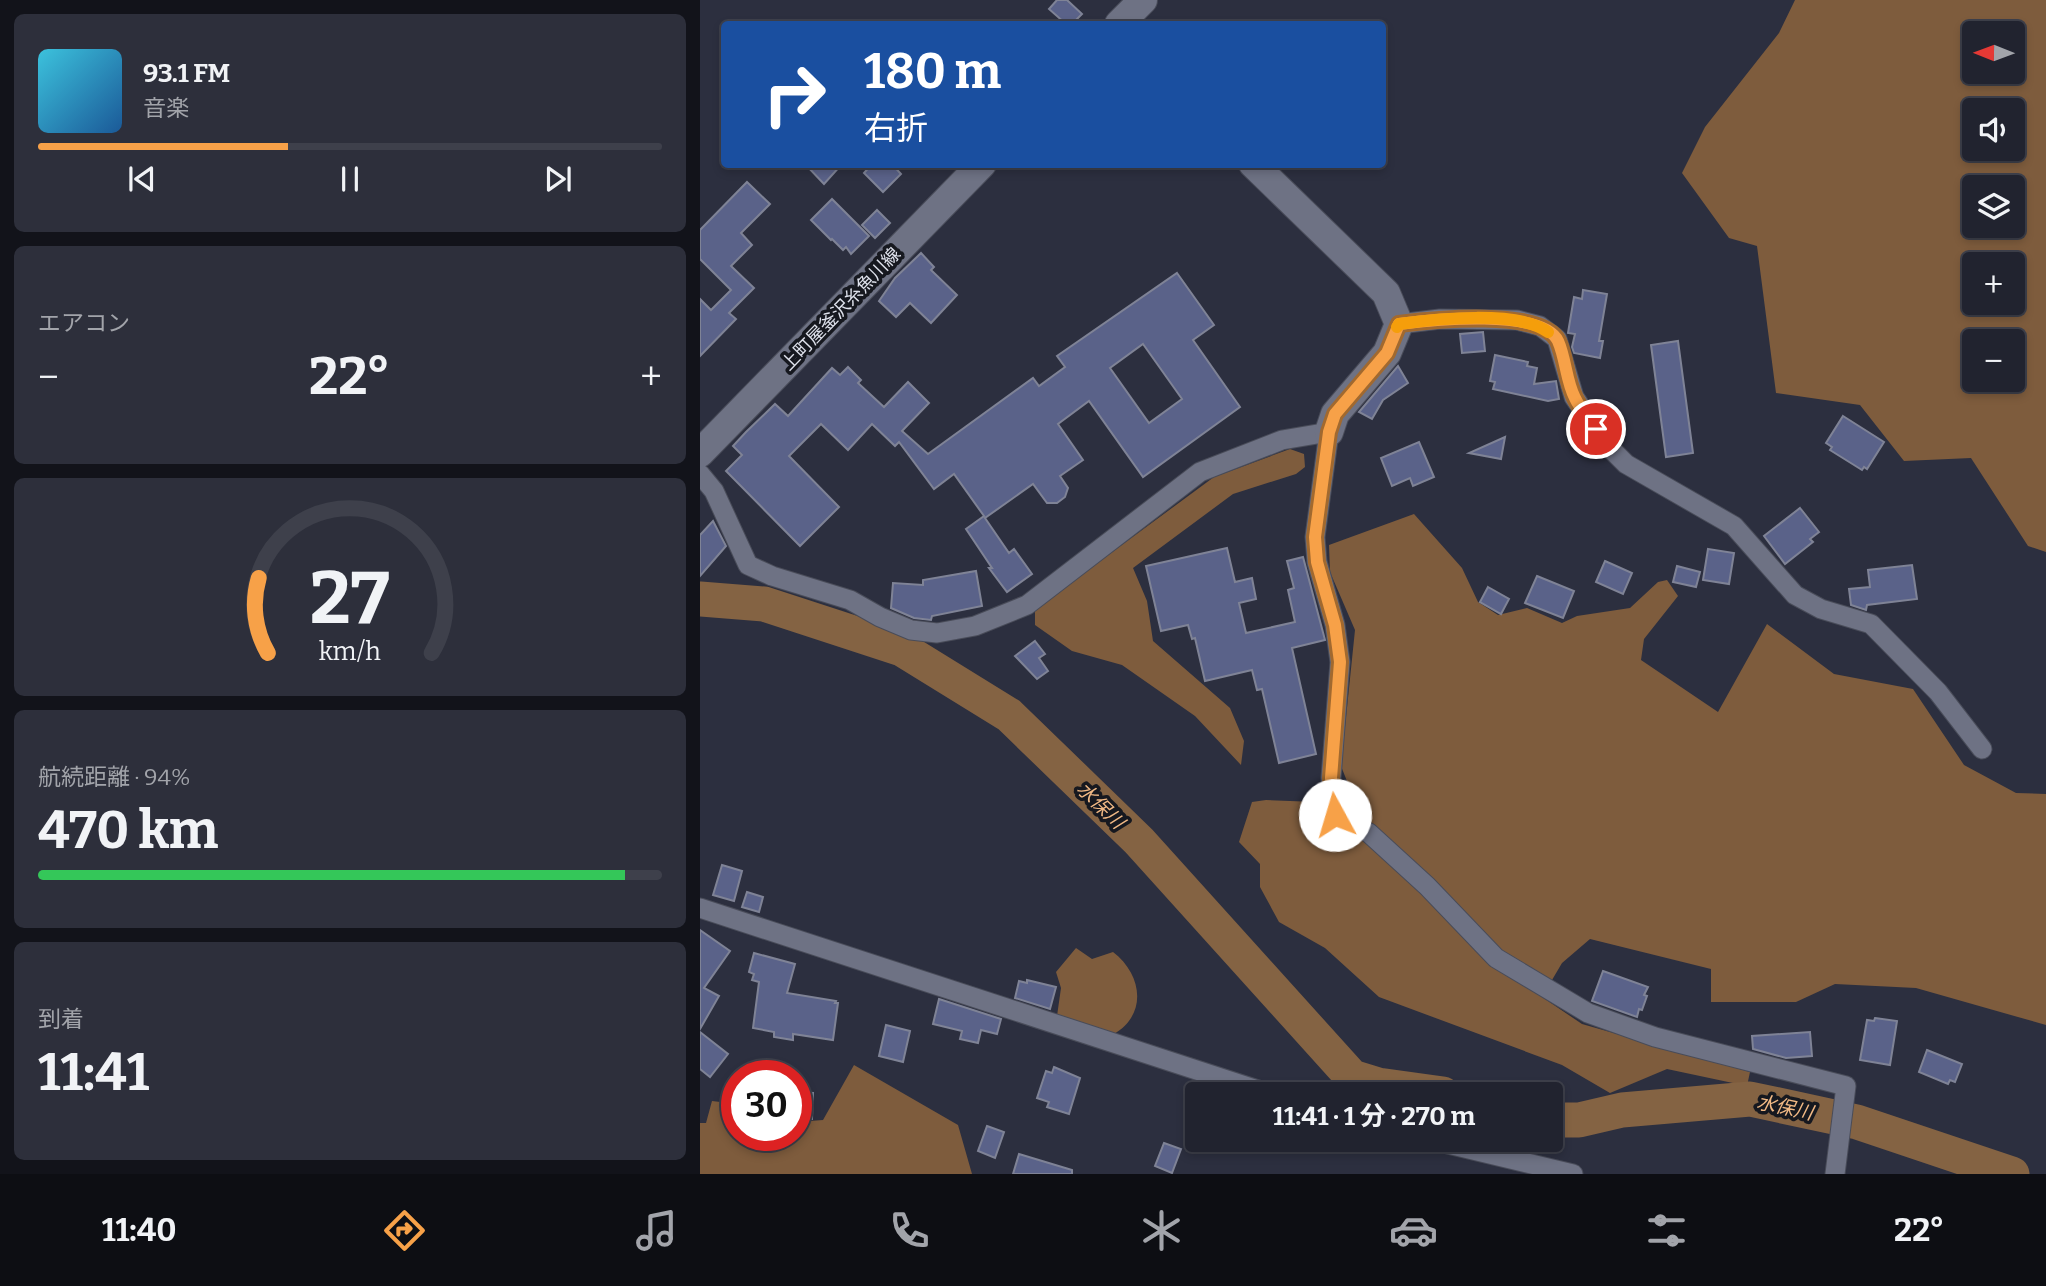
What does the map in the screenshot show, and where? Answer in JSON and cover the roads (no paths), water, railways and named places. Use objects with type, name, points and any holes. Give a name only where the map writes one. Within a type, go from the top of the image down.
[{"type":"main road","points":[[1122,21],[1143,0]]},
{"type":"main road","name":"上町屋釜沢糸魚川線","points":[[700,453],[978,168]]},
{"type":"main road","points":[[1257,168],[1386,293],[1399,324],[1387,353],[1335,414],[1329,432]]},
{"type":"street","points":[[1399,324],[1440,319],[1517,320],[1540,326],[1557,339],[1574,397],[1606,445],[1616,455],[1626,464],[1734,526],[1795,594],[1821,609],[1871,624],[1938,692],[1982,749]]},
{"type":"street","points":[[700,474],[714,491],[748,565],[772,576],[850,600],[911,630],[937,633],[975,626],[1027,605],[1200,472],[1282,440],[1329,432],[1315,537],[1317,562],[1335,625],[1340,662],[1331,778],[1335,815],[1369,833],[1427,886],[1496,958],[1588,1013],[1655,1037],[1846,1086],[1835,1174]]},
{"type":"street","points":[[700,908],[1233,1082]]},
{"type":"street","points":[[1481,1152],[1573,1174]]},
{"type":"waterway","name":"水保川","points":[[700,599],[764,604],[902,649],[1009,715],[1139,841],[1352,1077],[1368,1082]]},
{"type":"waterway","name":"水保川","points":[[1563,1120],[1579,1120],[1622,1110],[1750,1099],[1857,1122],[2012,1174]]}]
